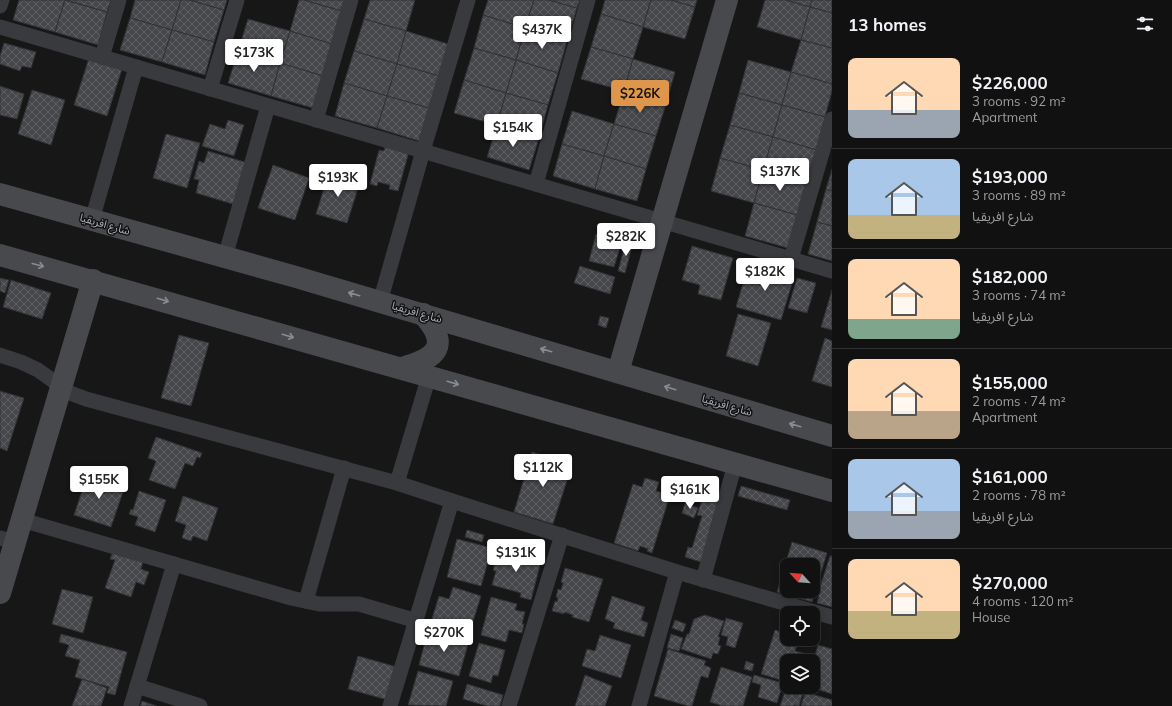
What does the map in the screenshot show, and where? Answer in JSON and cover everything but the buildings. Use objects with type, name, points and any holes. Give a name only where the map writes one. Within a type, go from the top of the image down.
[{"type":"street","points":[[0,6],[2,0]]},
{"type":"street","points":[[102,57],[119,0]]},
{"type":"street","points":[[210,89],[237,0]]},
{"type":"street","points":[[316,120],[351,0]]},
{"type":"street","points":[[380,302],[468,0]]},
{"type":"street","points":[[536,184],[588,0]]},
{"type":"street","points":[[618,372],[727,0]]},
{"type":"street","points":[[0,27],[832,271]]},
{"type":"street","points":[[92,220],[136,67]]},
{"type":"street","points":[[225,257],[268,106]]},
{"type":"street","points":[[791,259],[832,119]]},
{"type":"street","name":"شارع افريقيا","points":[[0,194],[422,314],[832,436]]},
{"type":"street","points":[[0,255],[93,280],[832,491]]},
{"type":"street","points":[[0,593],[8,540],[22,520],[93,280]]},
{"type":"street","points":[[402,368],[426,360],[434,352],[437,345],[436,334],[431,323],[422,314]]},
{"type":"street","points":[[0,355],[38,370],[77,396],[99,403],[397,483],[452,502],[562,535],[702,580],[832,617]]},
{"type":"street","points":[[397,483],[429,376]]},
{"type":"street","points":[[702,580],[735,464]]},
{"type":"street","points":[[306,601],[344,468]]},
{"type":"street","points":[[390,706],[452,502]]},
{"type":"street","points":[[22,520],[306,601],[319,604],[359,604],[416,621]]},
{"type":"street","points":[[509,706],[562,535]]},
{"type":"street","points":[[131,706],[174,564]]},
{"type":"street","points":[[639,706],[677,572]]},
{"type":"street","points":[[137,686],[200,706]]}]
